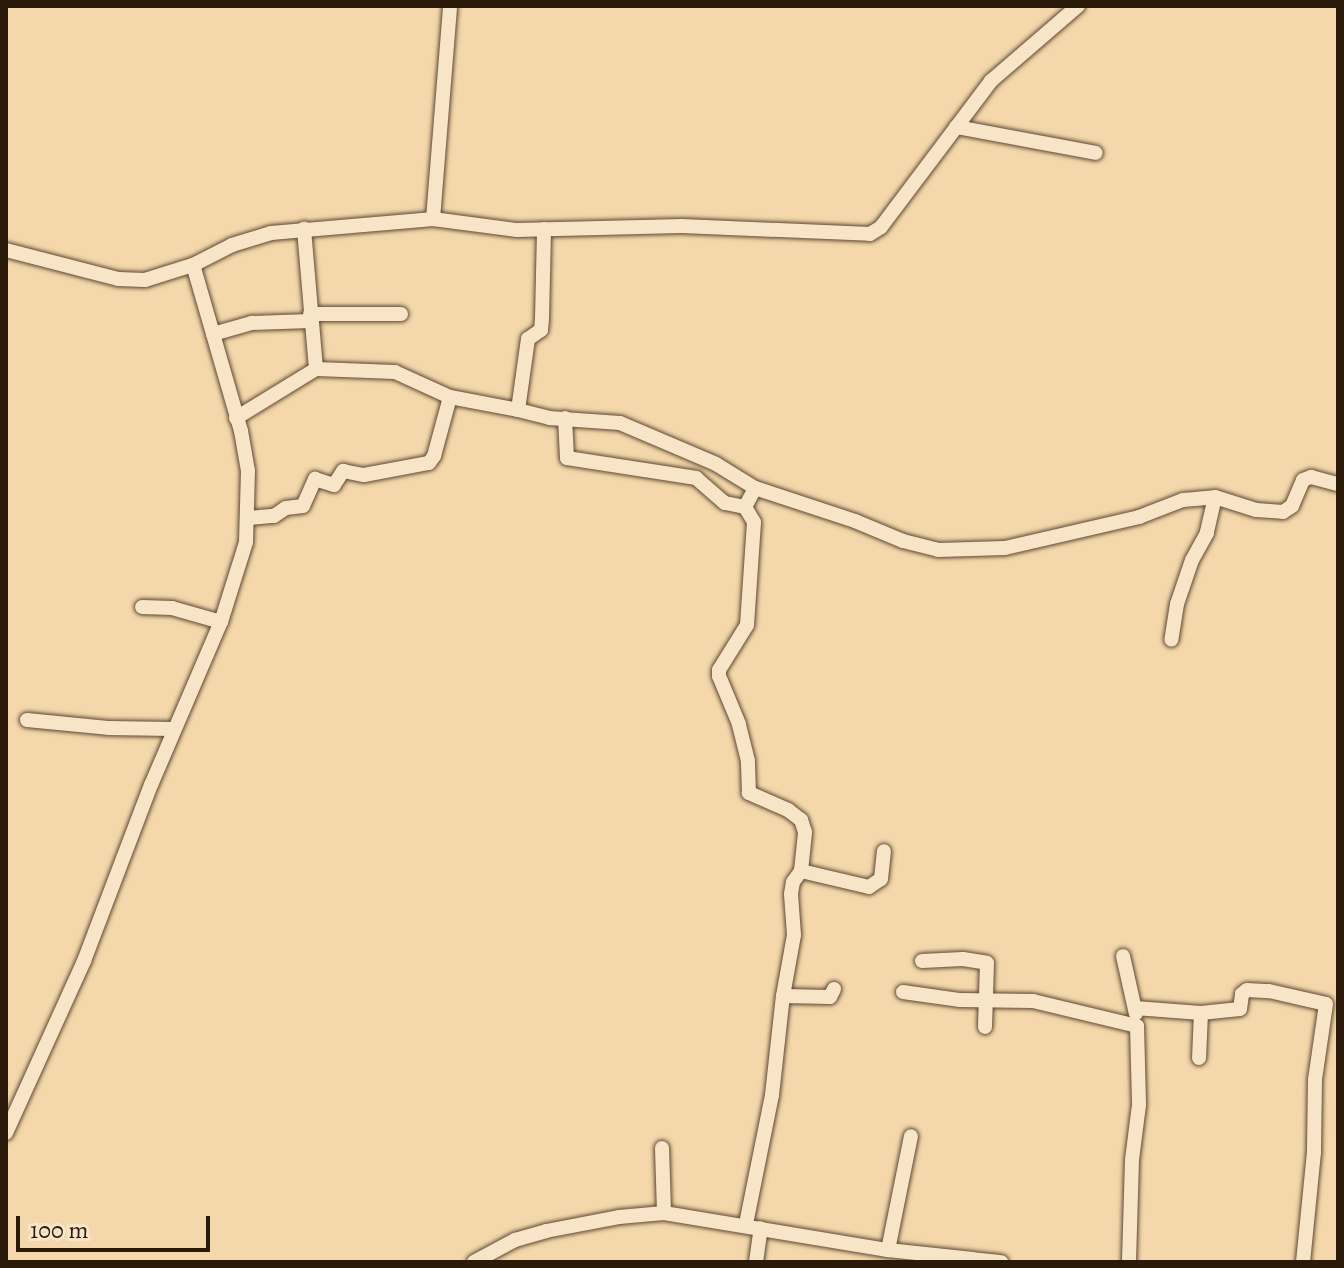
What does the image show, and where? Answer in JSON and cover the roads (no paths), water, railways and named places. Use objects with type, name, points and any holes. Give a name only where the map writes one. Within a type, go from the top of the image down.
[{"type":"street","points":[[433,219],[450,6]]},
{"type":"street","points":[[6,250],[118,279],[145,280],[193,265],[232,245],[271,233],[433,219],[517,230],[682,226],[870,234],[881,227],[991,81],[1073,7]]},
{"type":"street","points":[[956,127],[1096,153]]},
{"type":"street","points":[[304,229],[316,369]]},
{"type":"street","points":[[518,410],[528,339],[541,330],[544,229]]},
{"type":"street","points":[[6,1133],[84,961],[173,729],[221,622],[246,542],[248,471],[193,265]]},
{"type":"street","points":[[213,334],[252,323],[401,314]]},
{"type":"street","points":[[236,418],[316,369],[395,372],[450,397],[565,418],[620,423],[716,464],[755,488],[855,521],[903,541],[938,550],[1005,548],[1139,517],[1191,498],[1215,497],[1256,510],[1283,512],[1292,506],[1303,480],[1311,477],[1338,484]]},
{"type":"street","points":[[249,518],[274,516],[286,508],[303,506],[315,479],[334,485],[343,471],[364,475],[429,463],[434,456],[450,397]]},
{"type":"street","points":[[565,418],[567,458],[696,478],[725,503],[745,507],[754,522],[747,625],[719,676],[739,724],[748,761],[749,793],[788,810],[803,825],[801,871],[791,894],[794,935],[783,996],[754,1226],[756,1262]]},
{"type":"street","points":[[745,507],[755,488]]},
{"type":"street","points":[[1171,640],[1177,604],[1192,560],[1207,533],[1215,497]]},
{"type":"street","points":[[142,607],[172,608],[221,622]]},
{"type":"street","points":[[27,720],[108,728],[173,729]]},
{"type":"street","points":[[801,871],[869,887],[881,879],[884,851]]},
{"type":"street","points":[[1123,956],[1137,1026],[1139,1105],[1132,1160],[1129,1262]]},
{"type":"street","points":[[922,961],[983,961],[988,966],[985,1027]]},
{"type":"street","points":[[783,996],[830,997],[834,989]]},
{"type":"street","points":[[1135,1008],[1201,1013],[1240,1009],[1242,994],[1247,990],[1332,1004],[1315,1079],[1314,1152],[1303,1262]]},
{"type":"street","points":[[903,992],[1033,1001],[1137,1026]]},
{"type":"street","points":[[1199,1058],[1201,1013]]},
{"type":"street","points":[[888,1250],[911,1136]]},
{"type":"street","points":[[662,1148],[664,1213]]},
{"type":"street","points":[[474,1262],[515,1240],[546,1231],[619,1217],[664,1213],[888,1250],[1001,1262]]}]
